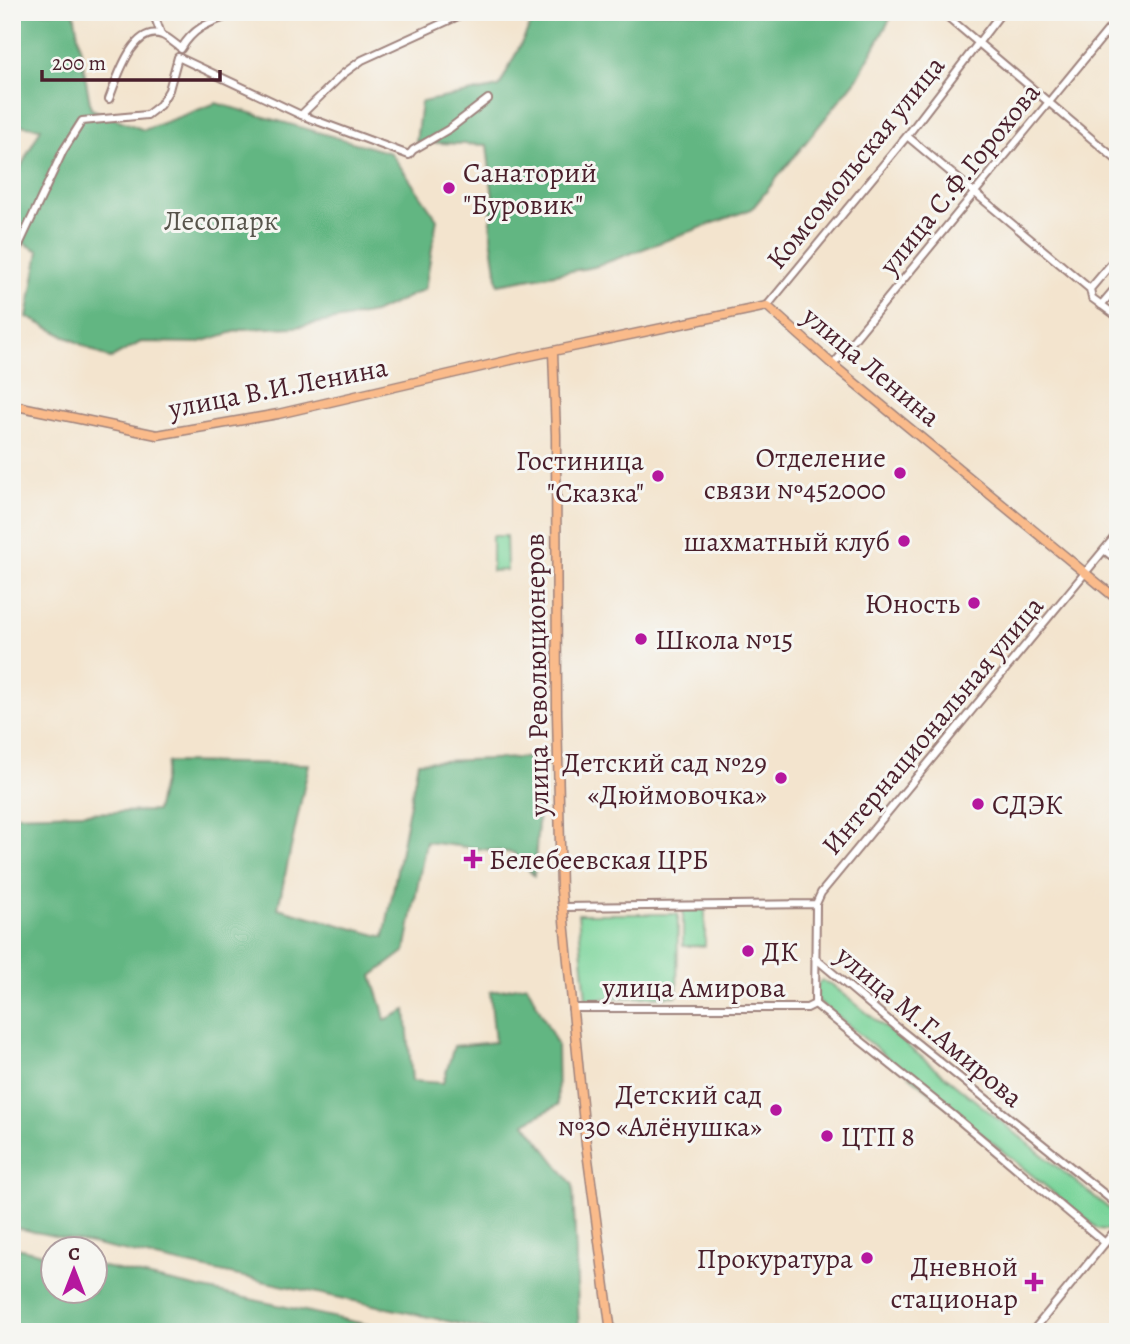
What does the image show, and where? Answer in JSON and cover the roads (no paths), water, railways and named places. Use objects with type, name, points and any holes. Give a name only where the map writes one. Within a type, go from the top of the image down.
[{"type":"main road","name":"улица Ленина","points":[[553,352],[767,306],[833,365],[1118,600]]},
{"type":"main road","name":"улица В.И.Ленина","points":[[12,405],[157,435],[278,414],[553,352]]},
{"type":"main road","name":"улица Революционеров","points":[[553,352],[562,906],[586,1144],[611,1332]]},
{"type":"street","points":[[153,12],[161,34],[181,48]]},
{"type":"street","points":[[12,260],[63,151],[82,121],[147,115],[160,105],[169,90],[181,48],[190,36],[198,28],[239,12]]},
{"type":"street","points":[[301,115],[343,74],[362,60],[467,12]]},
{"type":"street","points":[[942,12],[1118,160]]},
{"type":"street","name":"Комсомольская улица","points":[[767,306],[907,136],[1002,12]]},
{"type":"street","name":"улица С.Ф.Горохова","points":[[833,365],[1118,18]]},
{"type":"street","points":[[109,99],[134,45],[146,35],[161,34]]},
{"type":"street","points":[[178,57],[301,115],[409,155],[488,99]]},
{"type":"street","points":[[907,136],[1090,289],[1092,298],[1118,317]]},
{"type":"street","points":[[1090,289],[1118,256]]},
{"type":"street","points":[[1101,305],[1118,285]]},
{"type":"street","name":"Интернациональная улица","points":[[816,904],[821,892],[1118,533]]},
{"type":"street","points":[[1104,550],[1118,561]]},
{"type":"street","points":[[562,906],[816,904],[815,958]]},
{"type":"street","name":"улица М.Г.Амирова","points":[[815,958],[815,1004],[1104,1242]]},
{"type":"street","name":"улица М.Г.Амирова","points":[[815,958],[1118,1205]]},
{"type":"street","name":"улица Амирова","points":[[572,1008],[807,1008],[815,1004]]},
{"type":"street","points":[[1032,1332],[1118,1227]]},
{"type":"place","name":"Санаторий \"Буровик\"","points":[[449,188]]},
{"type":"place","name":"Отделение связи №452000","points":[[900,473]]},
{"type":"place","name":"Гостиница \"Сказка\"","points":[[658,476]]},
{"type":"place","name":"шахматный клуб","points":[[904,541]]},
{"type":"place","name":"Юность","points":[[974,603]]},
{"type":"place","name":"Школа №15","points":[[641,639]]},
{"type":"place","name":"Детский сад №29 «Дюймовочка»","points":[[781,778]]},
{"type":"place","name":"СДЭК","points":[[978,804]]},
{"type":"place","name":"Белебеевская ЦРБ","points":[[473,859]]},
{"type":"place","name":"ДК","points":[[748,951]]},
{"type":"place","name":"Детский сад №30 «Алёнушка»","points":[[776,1110]]},
{"type":"place","name":"ЦТП 8","points":[[827,1136]]},
{"type":"place","name":"Прокуратура","points":[[867,1258]]},
{"type":"place","name":"Дневной стационар","points":[[1034,1282]]},
{"type":"park label","name":"Лесопарк","points":[[221,220]]}]
